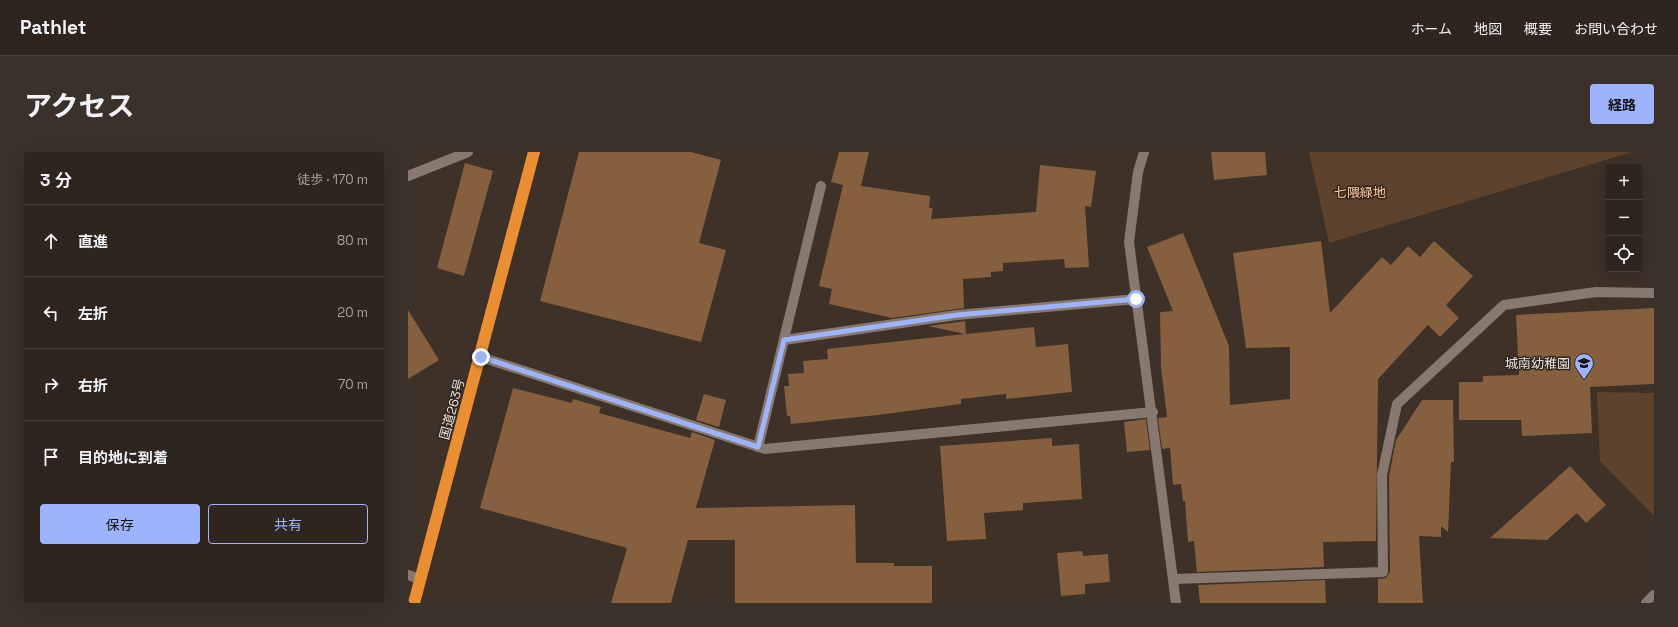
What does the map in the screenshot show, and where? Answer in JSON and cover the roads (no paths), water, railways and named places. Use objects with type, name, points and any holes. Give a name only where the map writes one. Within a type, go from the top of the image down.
[{"type":"highway","name":"国道263号","points":[[414,603],[481,357],[534,152]]},
{"type":"street","points":[[408,176],[468,152]]},
{"type":"street","points":[[1144,152],[1138,172],[1129,242],[1176,603]]},
{"type":"street","points":[[758,447],[821,186]]},
{"type":"street","points":[[1174,579],[1383,572],[1382,475],[1397,404],[1504,305],[1596,292],[1654,292]]},
{"type":"street","points":[[784,340],[957,315],[1136,299]]},
{"type":"street","points":[[481,357],[766,449],[1152,412]]},
{"type":"street","points":[[408,575],[420,579]]},
{"type":"street","points":[[1646,603],[1654,595]]},
{"type":"place","name":"城南幼稚園","points":[[1584,380]]},
{"type":"park label","name":"七隈緑地","points":[[1360,192]]}]
